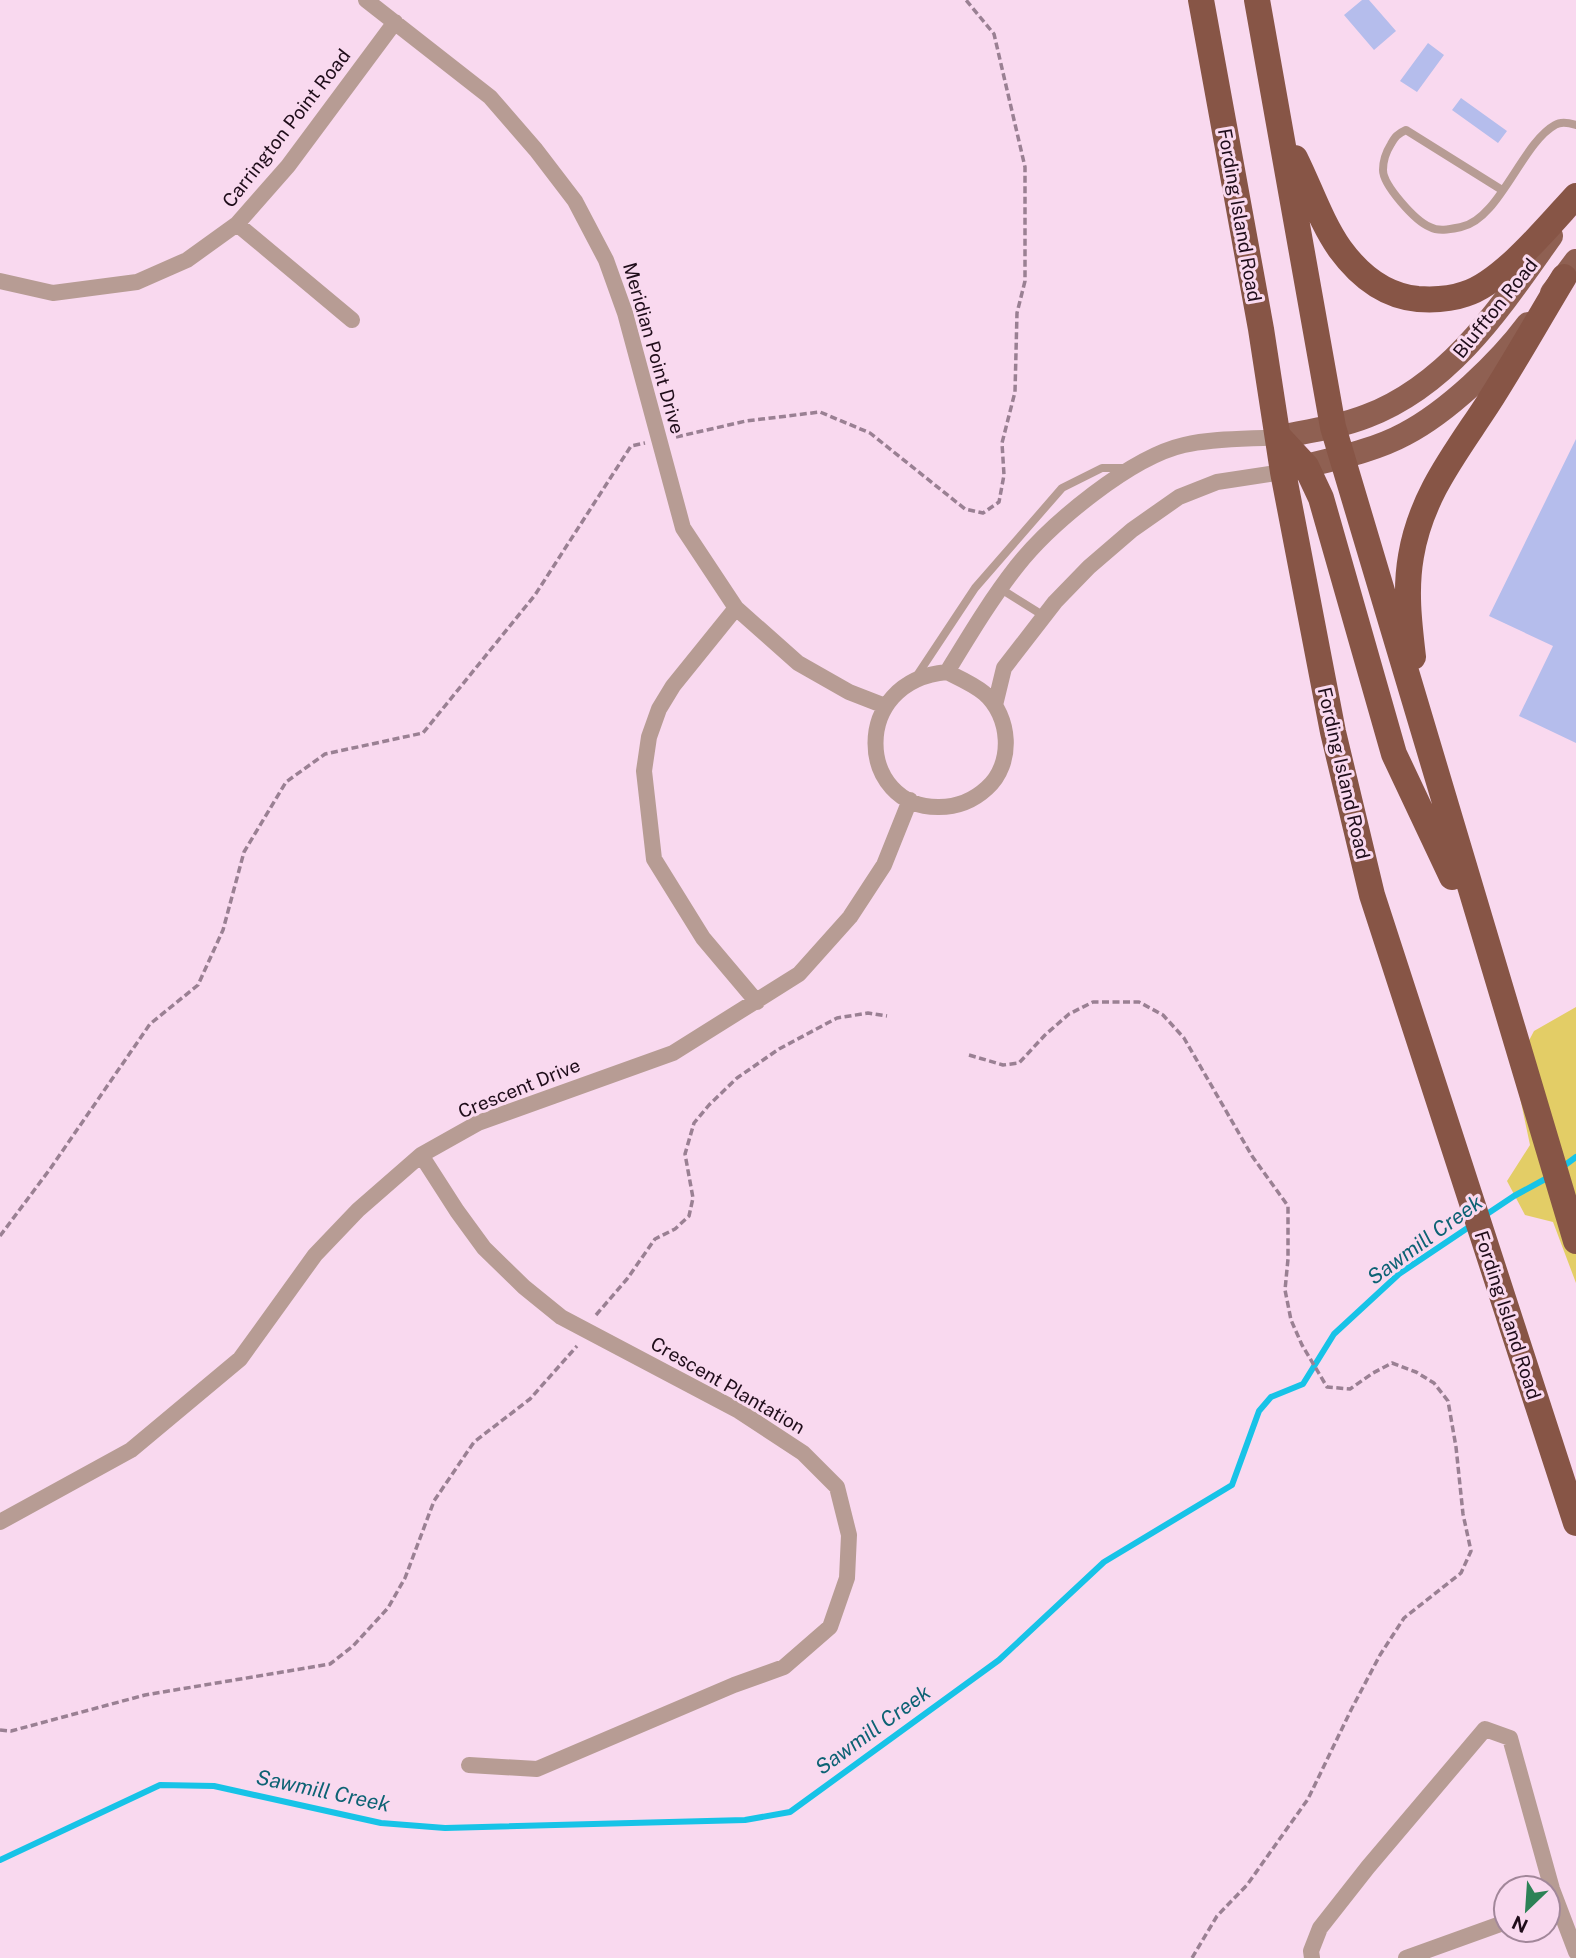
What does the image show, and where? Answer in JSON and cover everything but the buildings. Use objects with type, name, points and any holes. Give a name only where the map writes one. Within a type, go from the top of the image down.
[{"type":"highway","name":"Fording Island Road","points":[[1201,0],[1279,437],[1295,469],[1333,732],[1372,895],[1576,1523]]},
{"type":"highway","points":[[1257,0],[1333,427],[1576,1241]]},
{"type":"highway","points":[[1280,127],[1340,249],[1372,282],[1407,298],[1446,298],[1467,294],[1489,281],[1525,251],[1576,196]]},
{"type":"highway","points":[[1422,732],[1407,583],[1411,554],[1422,515],[1436,481],[1488,404],[1570,269]]},
{"type":"highway","points":[[1295,469],[1321,498],[1394,754],[1489,954]]},
{"type":"main road","name":"Bluffton Road","points":[[1279,437],[1333,427],[1369,416],[1423,386],[1451,362],[1497,312],[1576,201]]},
{"type":"main road","name":"Bluffton Road","points":[[1295,469],[1341,457],[1404,435],[1440,410],[1466,390],[1520,336],[1570,269]]},
{"type":"street","name":"Meridian Point Drive","points":[[366,0],[490,97],[575,201],[606,261],[625,313],[683,528],[736,608],[798,663],[849,692],[885,706]]},
{"type":"street","name":"Carrington Point Road","points":[[0,281],[53,293],[137,282],[187,260],[237,224],[288,166],[395,22]]},
{"type":"street","points":[[237,224],[352,320]]},
{"type":"street","points":[[947,672],[1018,564],[1066,516],[1109,482],[1152,457],[1182,445],[1279,437]]},
{"type":"street","points":[[995,705],[1004,668],[1044,616],[1089,567],[1132,530],[1179,497],[1217,482],[1295,469]]},
{"type":"street","points":[[736,608],[673,685],[659,709],[649,737],[643,771],[654,859],[703,938],[757,1002]]},
{"type":"street","points":[[947,672],[977,688],[995,705],[1004,725],[1006,747],[1001,768],[990,786],[973,800],[952,807],[930,807],[910,800],[892,787],[880,769],[875,748],[876,726],[885,706],[898,691],[914,680],[947,672]]},
{"type":"street","name":"Crescent Drive","points":[[0,1522],[131,1450],[240,1359],[315,1255],[358,1210],[421,1155],[478,1123],[673,1053],[799,974],[850,917],[884,865],[910,800]]},
{"type":"street","name":"Crescent Plantation","points":[[421,1155],[484,1248],[524,1287],[561,1317],[739,1411],[803,1453],[837,1487],[849,1535],[847,1578],[830,1627],[784,1667],[734,1685],[537,1769],[469,1765]]},
{"type":"street","points":[[1312,1958],[1311,1951],[1320,1928],[1367,1867],[1485,1729],[1510,1738],[1545,1874]]},
{"type":"street","points":[[1562,1923],[1576,1952]]},
{"type":"street","points":[[1406,1958],[1492,1927]]},
{"type":"lane","points":[[1502,190],[1406,130],[1397,134],[1386,154],[1383,173],[1394,193],[1416,218],[1430,228],[1447,230],[1467,226],[1483,215],[1502,190],[1540,139],[1556,124],[1568,122],[1576,125]]},
{"type":"lane","points":[[914,680],[975,588],[1062,488],[1102,468],[1133,468]]},
{"type":"lane","points":[[1001,589],[1044,616]]},
{"type":"path","points":[[0,1236],[50,1169],[150,1024],[198,985],[223,930],[244,852],[286,782],[325,754],[423,733],[535,595],[631,446],[746,421],[820,412],[870,433],[965,509],[983,513],[999,502],[1004,475],[1002,443],[1015,392],[1017,313],[1025,281],[1026,167],[995,34],[966,0]]},
{"type":"path","points":[[969,1055],[1003,1065],[1019,1063],[1069,1014],[1093,1002],[1139,1002],[1163,1015],[1184,1038],[1252,1156],[1288,1206],[1285,1290],[1291,1320],[1302,1345],[1327,1387],[1350,1389],[1392,1363],[1416,1372],[1434,1383],[1448,1401],[1463,1514],[1471,1551],[1461,1573],[1404,1618],[1380,1655],[1308,1799],[1247,1885],[1217,1916],[1192,1958]]},
{"type":"path","points":[[0,1730],[11,1731],[145,1695],[330,1664],[353,1646],[388,1608],[405,1578],[434,1502],[474,1442],[530,1399],[575,1349],[597,1312],[627,1279],[654,1239],[675,1229],[690,1216],[693,1198],[685,1154],[694,1123],[709,1105],[737,1078],[779,1049],[837,1018],[868,1013],[887,1016]]},
{"type":"shaded area","points":[[1576,1007],[1576,1283],[1553,1222],[1525,1215],[1507,1181],[1530,1145],[1514,1069],[1534,1031]]},
{"type":"waterway","name":"Sawmill Creek","points":[[1561,1168],[1576,1157]]},
{"type":"waterway","name":"Sawmill Creek","points":[[1484,1216],[1549,1177]]},
{"type":"waterway","name":"Sawmill Creek","points":[[0,1860],[160,1785],[214,1786],[381,1823],[445,1828],[745,1820],[790,1812],[999,1660],[1104,1562],[1232,1485],[1259,1411],[1271,1397],[1303,1384],[1334,1334],[1399,1274],[1472,1225]]}]
